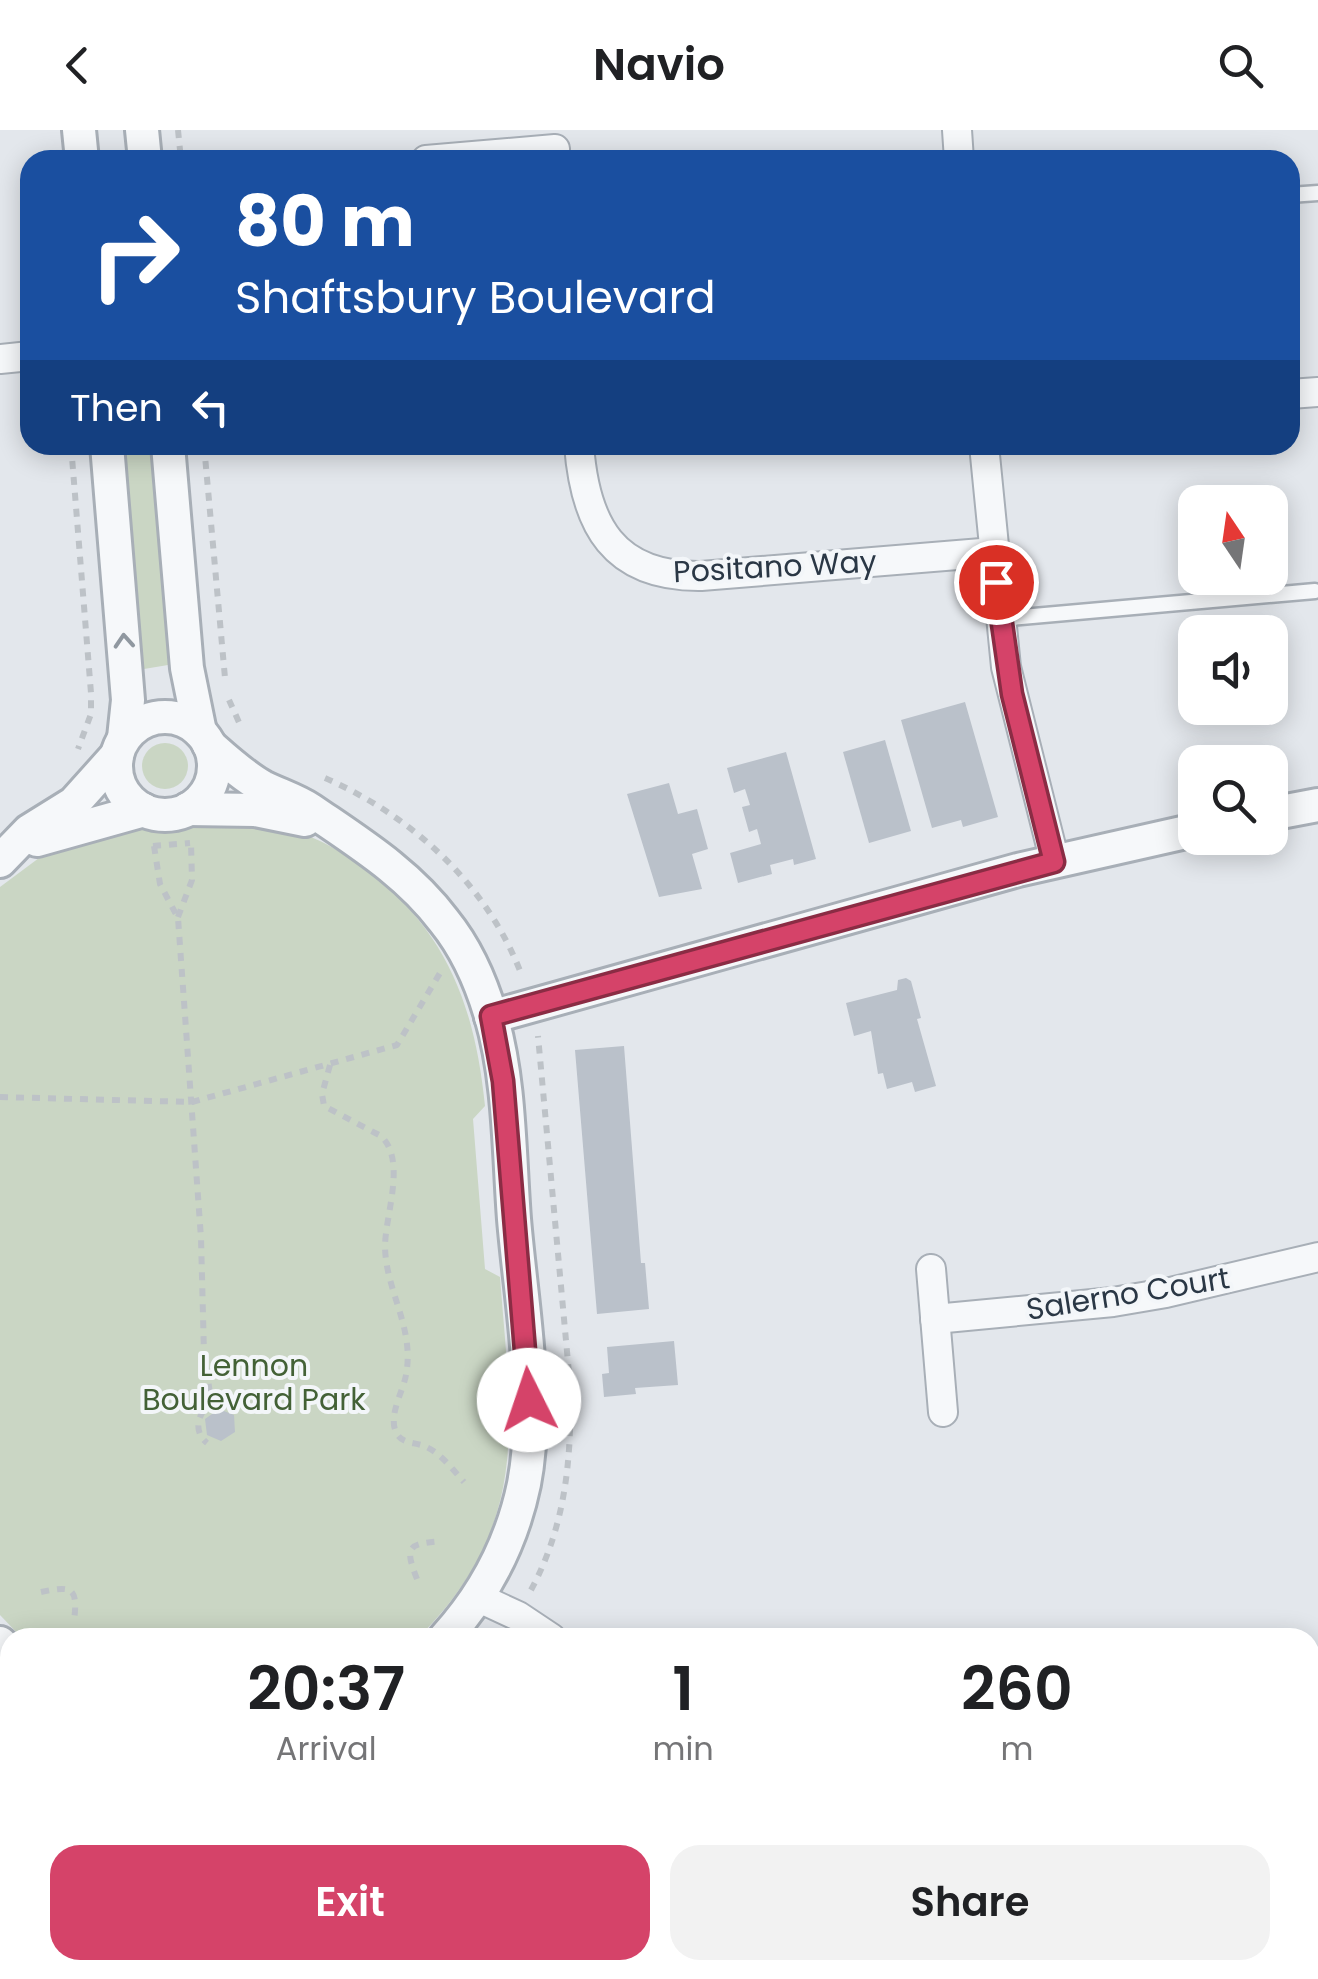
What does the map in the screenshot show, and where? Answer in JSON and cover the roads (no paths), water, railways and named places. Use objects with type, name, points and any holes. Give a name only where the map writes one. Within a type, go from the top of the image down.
[{"type":"street","points":[[517,150],[554,146]]},
{"type":"street","points":[[108,455],[128,700],[116,774],[120,788],[144,810],[166,815],[188,809],[255,810],[329,826]]},
{"type":"street","points":[[169,455],[187,668],[204,739],[214,761],[206,793],[188,809]]},
{"type":"street","name":"Positano Way","points":[[579,455],[584,490],[604,534],[628,559],[662,574],[714,575],[994,552]]},
{"type":"street","points":[[985,455],[1000,619],[1012,694],[1054,862]]},
{"type":"street","points":[[1,860],[29,832],[74,802],[144,722],[161,717],[186,722],[248,778],[312,810],[329,826],[368,847],[408,880],[446,922],[458,942],[491,1016],[503,1081],[530,1429],[516,1516],[494,1570],[453,1628]]},
{"type":"street","points":[[1288,811],[1318,805]]},
{"type":"street","points":[[1,860],[63,831],[144,810]]},
{"type":"street","points":[[491,1016],[1054,862],[1178,834]]},
{"type":"street","name":"Salerno Court","points":[[935,1319],[1113,1302],[1318,1258]]},
{"type":"street","points":[[930,1269],[944,1412]]},
{"type":"street","points":[[477,1597],[537,1628]]},
{"type":"lane","points":[[1000,619],[1315,591]]},
{"type":"park label","name":"Lennon Boulevard Park","points":[[254,1383]]}]
